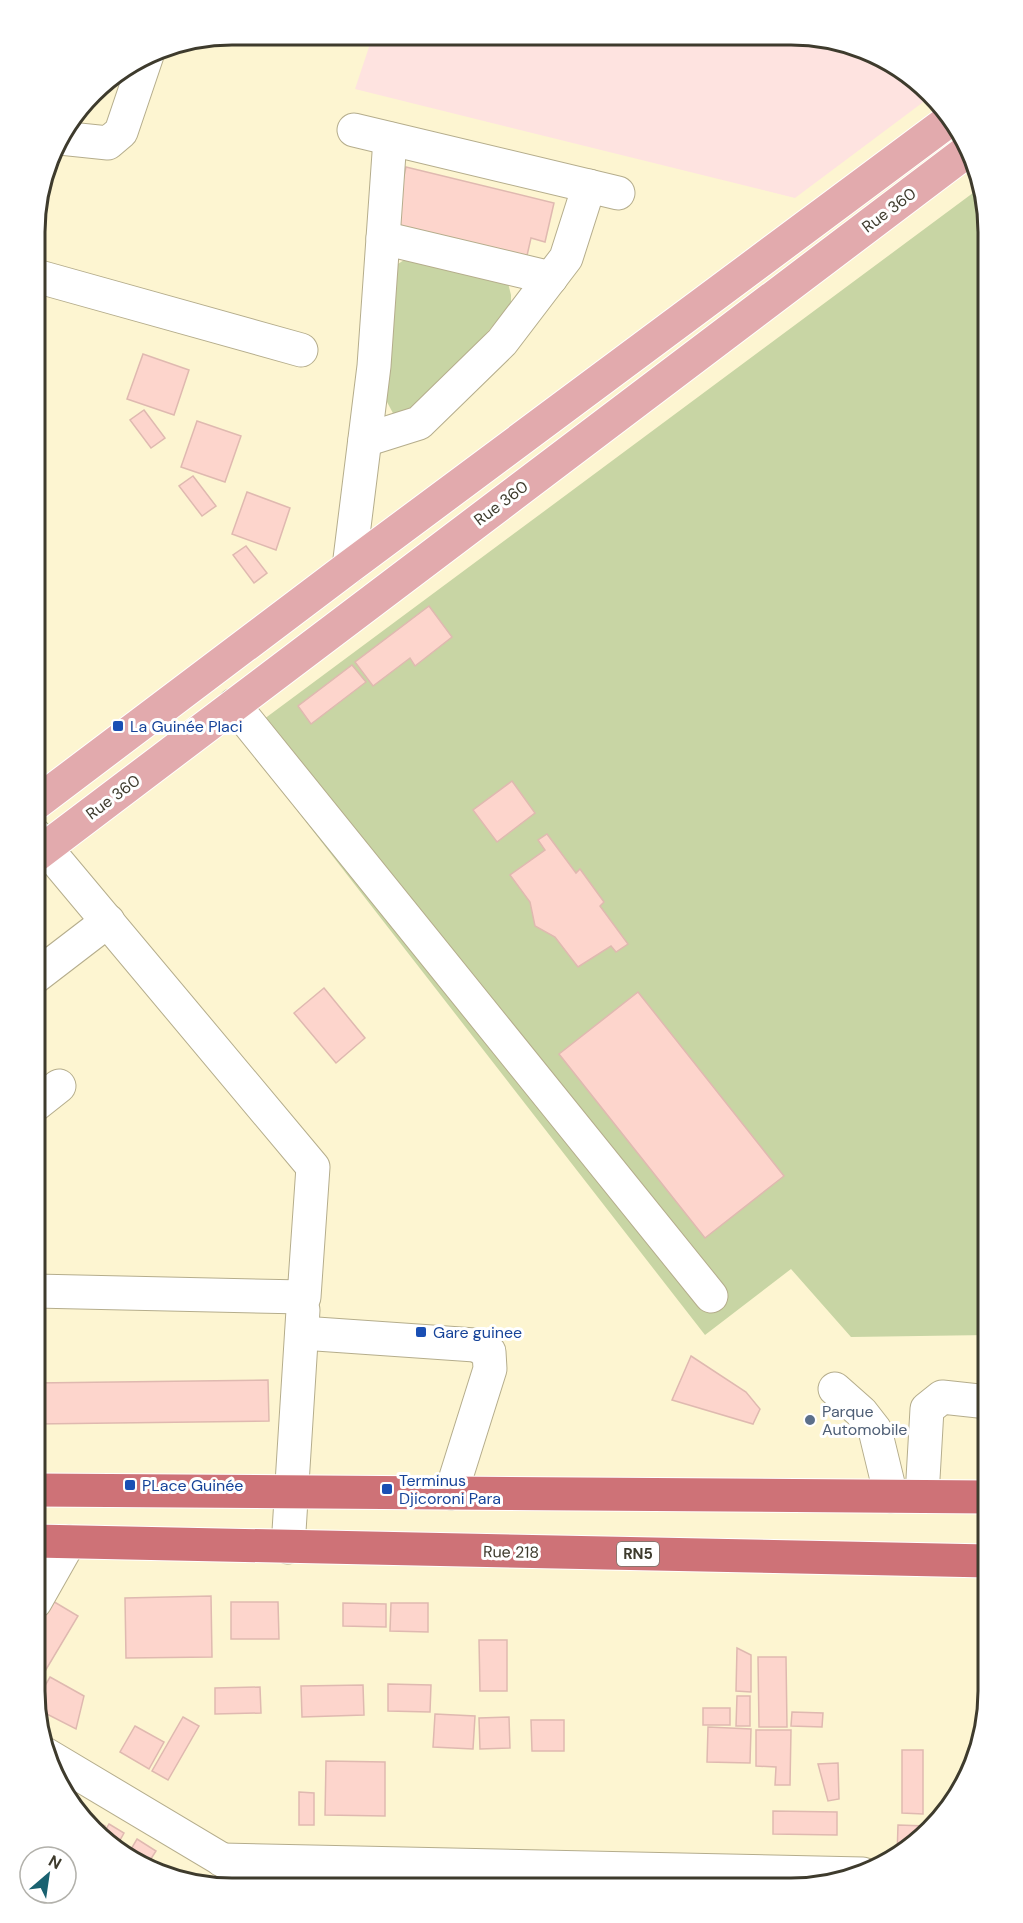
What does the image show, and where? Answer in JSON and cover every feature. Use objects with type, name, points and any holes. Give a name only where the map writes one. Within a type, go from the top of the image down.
[{"type":"highway","points":[[45,1490],[978,1497]]},
{"type":"highway","name":"Rue 218","points":[[45,1541],[978,1561]]},
{"type":"main road","points":[[45,797],[349,567],[944,124]]},
{"type":"main road","name":"Rue 360","points":[[45,842],[234,705],[961,155]]},
{"type":"street","points":[[70,139],[108,143],[122,132],[143,68]]},
{"type":"street","points":[[354,130],[604,190],[566,258],[502,342],[420,423],[365,440]]},
{"type":"street","points":[[349,567],[374,366],[390,138]]},
{"type":"street","points":[[383,238],[551,278]]},
{"type":"street","points":[[45,279],[301,350]]},
{"type":"street","points":[[234,705],[711,1296]]},
{"type":"street","points":[[45,853],[108,921],[313,1167],[288,1547]]},
{"type":"street","points":[[45,968],[108,921]]},
{"type":"street","points":[[45,1291],[304,1297]]},
{"type":"street","points":[[302,1333],[475,1345],[489,1352],[490,1369],[451,1493]]},
{"type":"street","points":[[835,1389],[861,1412],[875,1430],[907,1496]]},
{"type":"street","points":[[907,1496],[927,1409],[942,1397],[978,1401]]},
{"type":"street","points":[[45,1584],[69,1542]]},
{"type":"street","points":[[60,1763],[253,1878]]},
{"type":"street","points":[[222,1860],[593,1878],[791,1878]]},
{"type":"shaded area","points":[[370,45],[791,45],[828,49],[874,64],[895,76],[924,101],[795,198],[355,89]]},
{"type":"green space","points":[[973,193],[978,232],[978,1335],[851,1337],[791,1269],[705,1335],[240,737]]},
{"type":"green space","points":[[419,257],[508,283],[511,302],[508,309],[415,413],[395,417],[386,400],[392,268],[404,260]]},
{"type":"building","points":[[406,167],[554,203],[545,242],[531,238],[526,260],[392,229]]},
{"type":"building","points":[[143,354],[189,370],[174,415],[127,399]]},
{"type":"building","points":[[144,410],[165,438],[151,448],[130,420]]},
{"type":"building","points":[[197,421],[241,436],[225,482],[181,467]]},
{"type":"building","points":[[193,476],[216,506],[202,516],[179,486]]},
{"type":"building","points":[[247,492],[290,508],[276,550],[232,534]]},
{"type":"building","points":[[246,546],[267,573],[254,583],[233,555]]},
{"type":"building","points":[[429,606],[452,637],[415,666],[410,658],[373,686],[355,662]]},
{"type":"building","points":[[352,665],[366,682],[311,724],[298,706]]},
{"type":"building","points":[[512,781],[535,813],[497,842],[473,810]]},
{"type":"building","points":[[547,834],[576,873],[580,869],[604,902],[600,906],[628,944],[616,952],[611,946],[578,967],[555,937],[535,926],[530,902],[510,875],[545,850],[538,840]]},
{"type":"building","points":[[324,988],[365,1038],[336,1063],[294,1013]]},
{"type":"building","points":[[638,992],[784,1176],[705,1238],[559,1054]]},
{"type":"building","points":[[691,1356],[746,1392],[760,1409],[753,1424],[672,1400]]},
{"type":"building","points":[[268,1380],[269,1421],[45,1424],[45,1383]]},
{"type":"building","points":[[211,1596],[212,1657],[126,1658],[125,1598]]},
{"type":"building","points":[[46,1597],[78,1616],[45,1671]]},
{"type":"building","points":[[231,1602],[278,1602],[279,1639],[231,1639]]},
{"type":"building","points":[[343,1603],[386,1604],[386,1627],[343,1626]]},
{"type":"building","points":[[391,1603],[428,1603],[428,1632],[390,1631]]},
{"type":"building","points":[[479,1640],[507,1640],[507,1691],[480,1691]]},
{"type":"building","points":[[737,1648],[751,1655],[751,1692],[736,1691]]},
{"type":"building","points":[[758,1657],[786,1657],[787,1727],[759,1727]]},
{"type":"building","points":[[50,1677],[84,1696],[76,1729],[47,1714],[45,1686]]},
{"type":"building","points":[[388,1684],[431,1685],[430,1712],[388,1711]]},
{"type":"building","points":[[363,1685],[364,1715],[302,1717],[301,1686]]},
{"type":"building","points":[[260,1687],[261,1713],[215,1714],[215,1688]]},
{"type":"building","points":[[737,1696],[750,1696],[750,1726],[736,1726]]},
{"type":"building","points":[[703,1708],[730,1708],[730,1725],[703,1725]]},
{"type":"building","points":[[792,1712],[823,1713],[822,1727],[791,1726]]},
{"type":"building","points":[[435,1714],[475,1716],[473,1749],[433,1747]]},
{"type":"building","points":[[183,1717],[199,1726],[168,1780],[152,1771]]},
{"type":"building","points":[[509,1717],[510,1748],[480,1749],[479,1718]]},
{"type":"building","points":[[531,1720],[564,1720],[564,1751],[532,1751]]},
{"type":"building","points":[[135,1726],[164,1742],[149,1769],[120,1752]]},
{"type":"building","points":[[708,1727],[751,1729],[750,1763],[707,1762]]},
{"type":"building","points":[[756,1730],[791,1730],[790,1785],[775,1785],[776,1767],[756,1766]]},
{"type":"building","points":[[902,1750],[923,1750],[923,1814],[902,1813]]},
{"type":"building","points":[[326,1761],[385,1762],[385,1816],[325,1815]]},
{"type":"building","points":[[838,1763],[839,1799],[828,1801],[818,1764]]},
{"type":"building","points":[[299,1792],[314,1793],[314,1825],[299,1825]]},
{"type":"building","points":[[773,1811],[837,1812],[837,1835],[773,1834]]},
{"type":"building","points":[[109,1824],[124,1833],[120,1840],[106,1829]]},
{"type":"building","points":[[898,1825],[920,1826],[905,1839],[897,1845]]},
{"type":"building","points":[[137,1839],[156,1851],[151,1859],[131,1848]]},
{"type":"place","name":"La Guinée Placi","points":[[118,726]]},
{"type":"place","name":"Gare guinee","points":[[421,1332]]},
{"type":"place","name":"Parque Automobile","points":[[810,1420]]},
{"type":"place","name":"PLace Guinée","points":[[130,1485]]},
{"type":"place","name":"Terminus Djicoroni Para","points":[[387,1489]]}]
